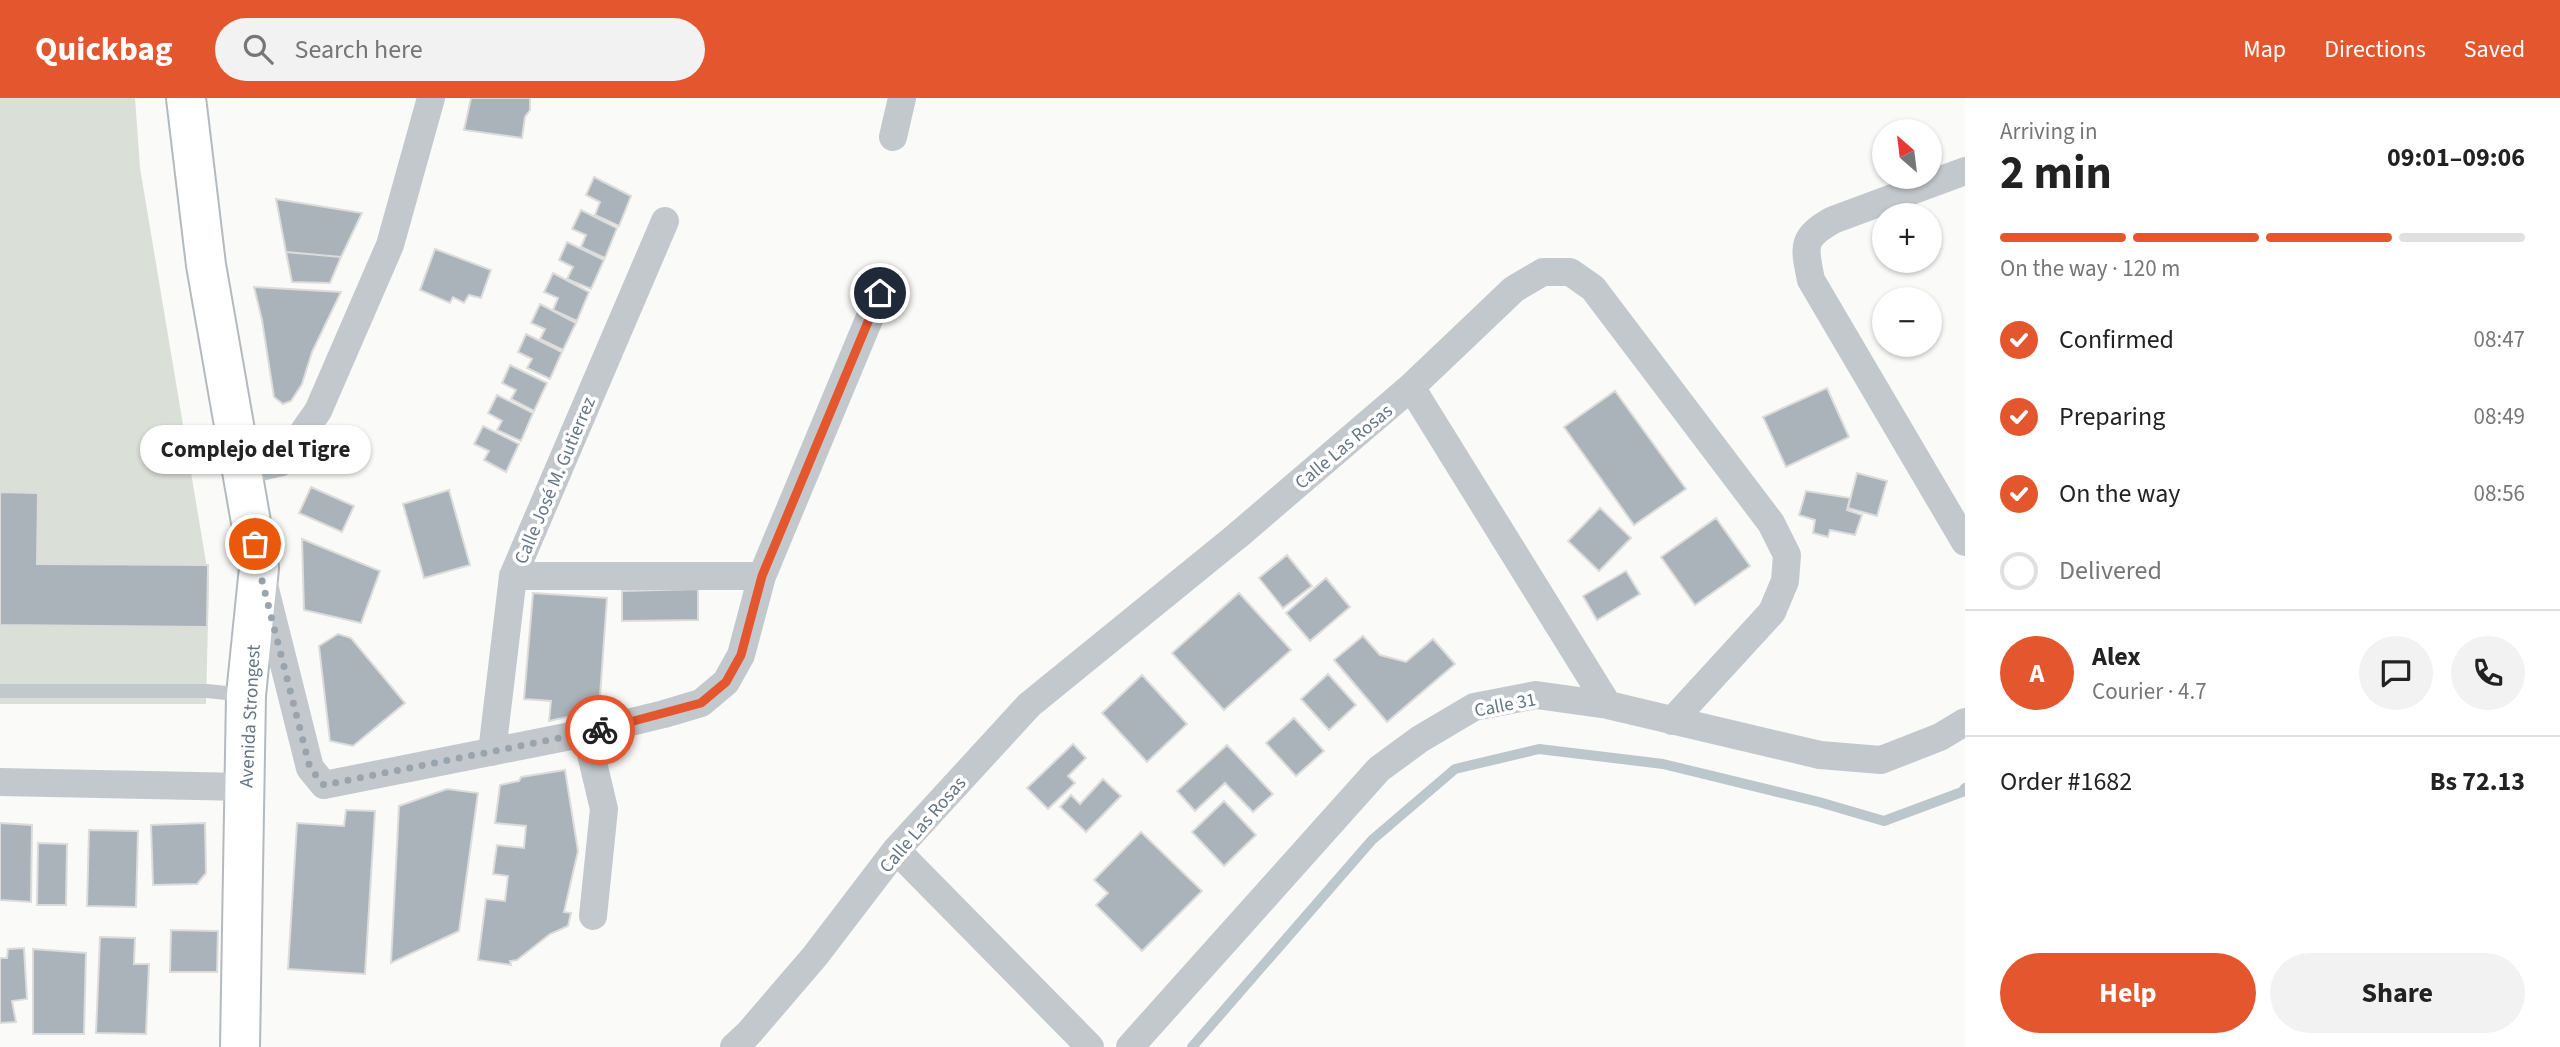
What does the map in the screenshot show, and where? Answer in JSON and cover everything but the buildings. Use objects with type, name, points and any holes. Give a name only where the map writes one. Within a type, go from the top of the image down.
[{"type":"main road","name":"Avenida Strongest","points":[[186,98],[206,265],[259,569],[246,695],[240,1047]]},
{"type":"street","points":[[243,471],[282,462],[318,411],[390,245],[430,98]]},
{"type":"street","points":[[893,137],[902,98]]},
{"type":"street","points":[[1965,172],[1833,220],[1814,231],[1805,252],[1811,280],[1965,542]]},
{"type":"street","name":"Calle José M. Gutierrez","points":[[492,752],[513,576],[665,221]]},
{"type":"street","name":"Calle Las Rosas","points":[[734,1047],[815,956],[896,850],[1029,705],[1237,536],[1411,387],[1514,289],[1543,272],[1570,272],[1593,288],[1771,523],[1787,555],[1785,581],[1772,612],[1672,721]]},
{"type":"street","points":[[259,569],[310,768],[324,785],[586,733],[701,703],[726,682],[741,655],[762,576],[880,293]]},
{"type":"street","points":[[1411,387],[1608,705]]},
{"type":"street","points":[[513,576],[762,576]]},
{"type":"street","name":"Calle 31","points":[[1130,1047],[1379,769],[1420,739],[1475,707],[1536,695],[1608,705],[1820,755],[1881,760],[1940,737],[1965,722]]},
{"type":"street","points":[[586,733],[604,809],[593,916]]},
{"type":"street","points":[[0,782],[245,787]]},
{"type":"street","points":[[896,850],[1090,1047]]},
{"type":"lane","points":[[0,691],[207,691],[246,695]]},
{"type":"shaded area","points":[[0,98],[135,98],[140,168],[209,580],[206,704],[0,704]]},
{"type":"waterway","points":[[1192,1047],[1372,840],[1455,769],[1539,749],[1663,764],[1819,802],[1884,821],[1962,792],[1965,788]]},
{"type":"way so far","points":[[255,544],[310,768],[324,785],[600,730]]},
{"type":"place","name":"Complejo del Tigre","points":[[255,544]]},
{"type":"route","points":[[600,730],[701,703],[726,682],[741,655],[762,576],[880,293]]}]
